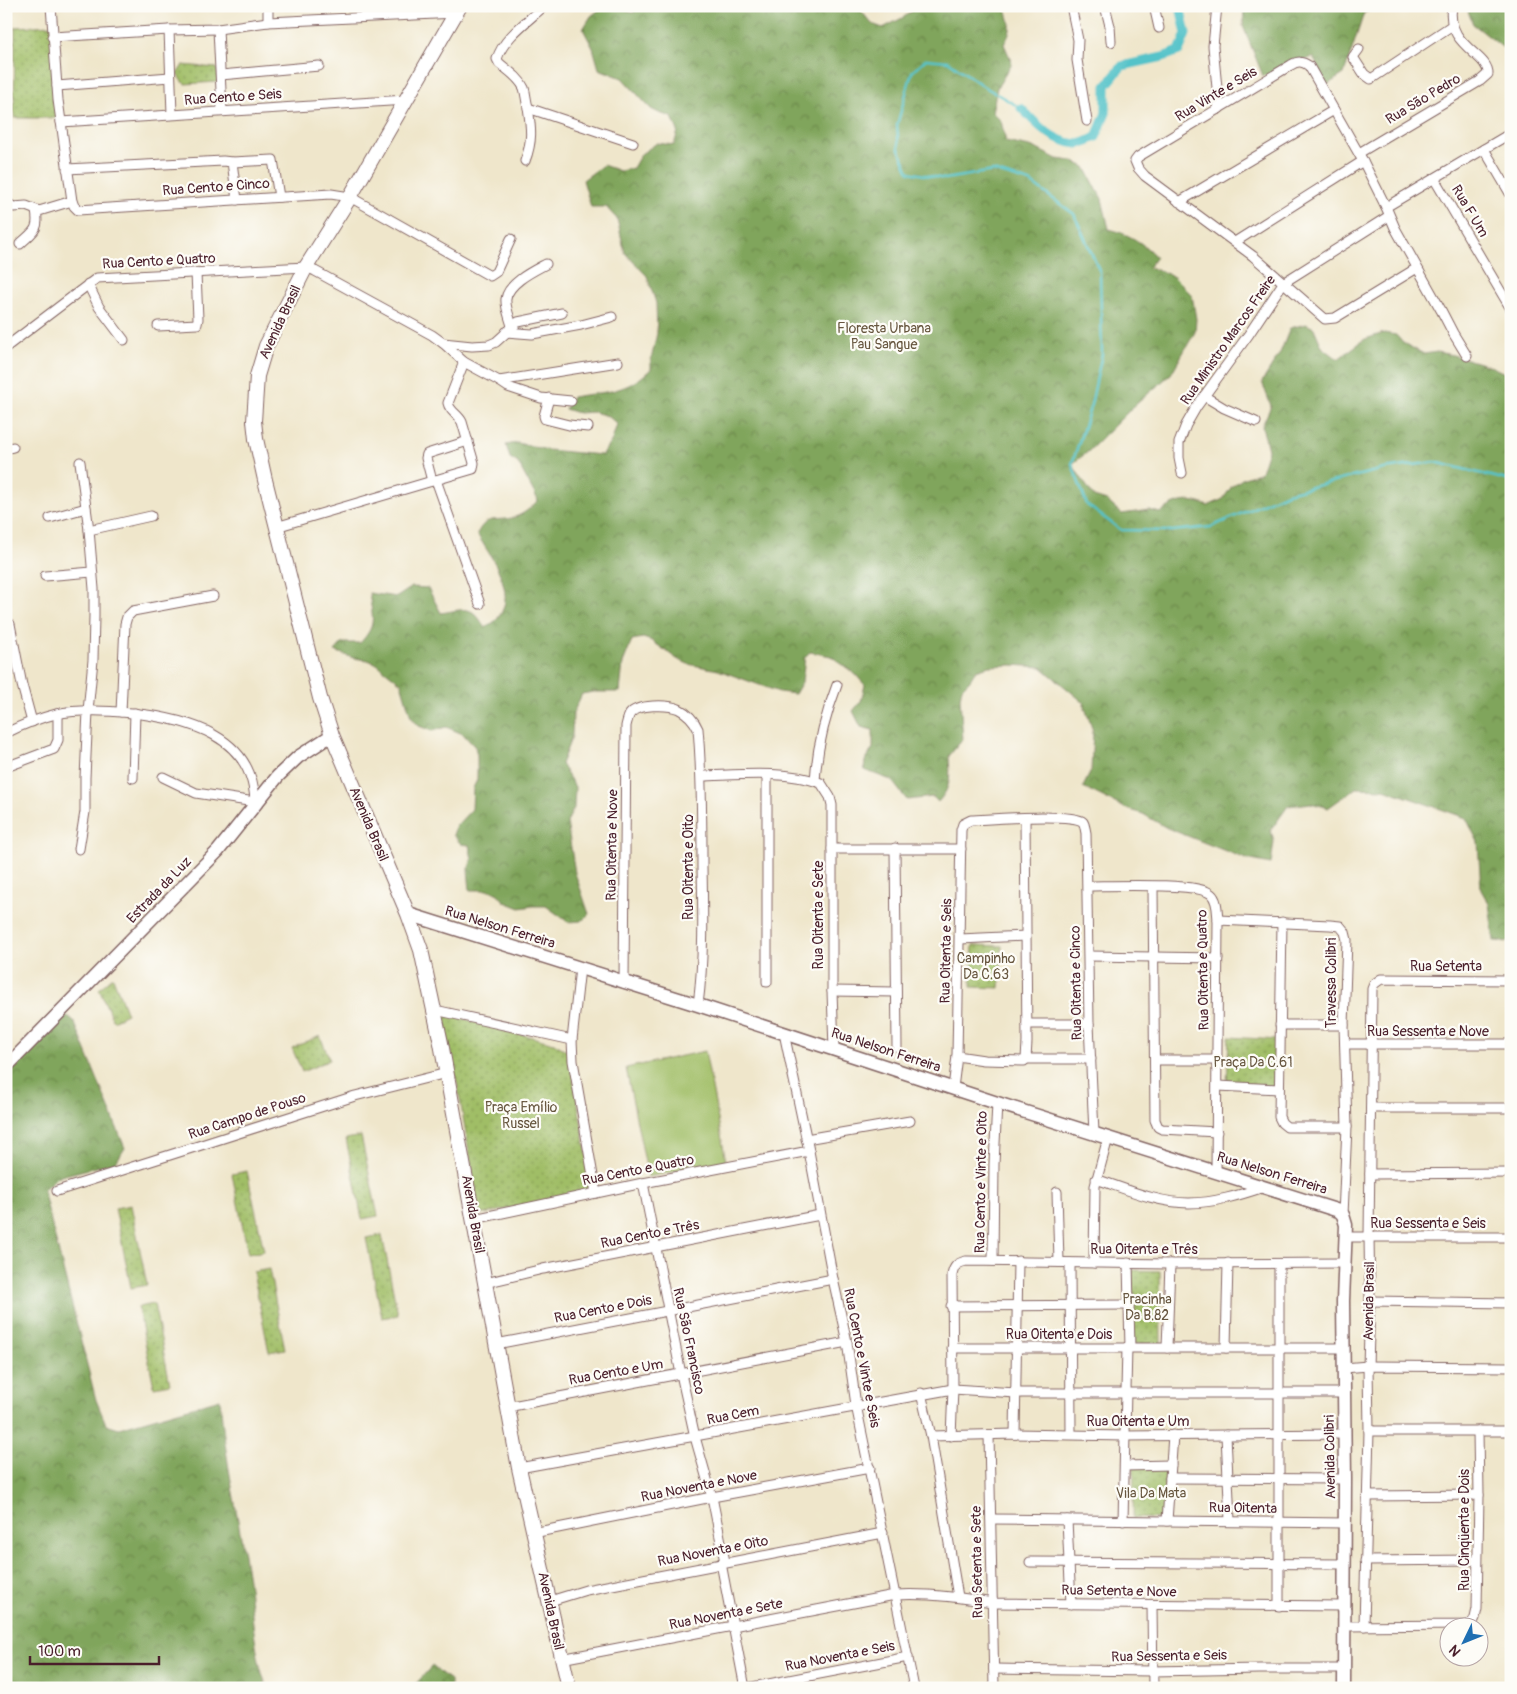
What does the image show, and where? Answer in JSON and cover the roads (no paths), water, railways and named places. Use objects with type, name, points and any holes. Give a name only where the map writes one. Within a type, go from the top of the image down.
[{"type":"main road","name":"Avenida Brasil","points":[[458,10],[350,197],[306,268],[266,346],[257,376],[254,414],[256,439],[276,527],[320,698],[332,735],[408,914],[421,950],[447,1072],[519,1468],[550,1601],[561,1660],[569,1688]]},
{"type":"main road","name":"Estrada da Luz","points":[[6,1067],[218,852],[278,776],[298,757],[332,735]]},
{"type":"main road","name":"Rua Nelson Ferreira","points":[[408,914],[698,1005],[997,1103],[1330,1207],[1345,1225]]},
{"type":"main road","name":"Avenida Colibri","points":[[1344,1688],[1345,1225]]},
{"type":"street","points":[[6,203],[10,206],[26,206],[36,211],[72,201],[57,86],[51,6]]},
{"type":"street","points":[[268,6],[268,22]]},
{"type":"street","points":[[525,161],[532,137],[532,127],[524,87],[497,59],[512,36],[544,6]]},
{"type":"street","points":[[1071,6],[1078,40],[1077,60],[1087,121]]},
{"type":"street","points":[[1104,6],[1110,26],[1111,42]]},
{"type":"street","points":[[1154,6],[1159,28]]},
{"type":"street","points":[[1217,6],[1213,46],[1219,108]]},
{"type":"street","points":[[1359,49],[1354,55],[1354,60],[1369,79],[1377,76],[1451,26],[1452,6]]},
{"type":"street","points":[[52,37],[218,29],[268,22],[458,10]]},
{"type":"street","name":"Rua São Pedro","points":[[1361,157],[1485,77],[1488,70],[1482,61],[1466,47],[1451,26]]},
{"type":"street","points":[[218,29],[222,111]]},
{"type":"street","points":[[169,30],[172,114]]},
{"type":"street","name":"Rua Vinte e Seis","points":[[1180,202],[1145,176],[1135,164],[1138,157],[1296,62],[1305,63],[1309,66],[1334,110]]},
{"type":"street","points":[[221,75],[319,66]]},
{"type":"street","points":[[57,86],[170,77]]},
{"type":"street","name":"Rua Cento e Seis","points":[[61,122],[406,100]]},
{"type":"street","points":[[528,108],[633,143]]},
{"type":"street","points":[[1416,268],[1331,320],[1326,319],[1235,242],[1180,202],[1334,110],[1361,157],[1416,268],[1467,356]]},
{"type":"street","name":"Rua Ministro Marcos Freire","points":[[1182,472],[1179,458],[1179,443],[1190,418],[1283,283],[1435,180],[1511,133]]},
{"type":"street","points":[[1484,150],[1511,195]]},
{"type":"street","points":[[1235,242],[1361,157]]},
{"type":"street","points":[[67,168],[273,160],[279,197]]},
{"type":"street","points":[[232,162],[238,200]]},
{"type":"street","name":"Rua F Um","points":[[1435,180],[1511,309]]},
{"type":"street","name":"Rua Cento e Cinco","points":[[72,201],[78,210],[84,210],[332,194],[350,197]]},
{"type":"street","points":[[350,197],[490,276],[496,272],[511,239]]},
{"type":"street","points":[[20,244],[37,228],[38,219],[36,211]]},
{"type":"street","points":[[509,329],[506,304],[507,295],[521,278],[546,264]]},
{"type":"street","points":[[306,268],[315,270],[443,343],[464,362],[515,391],[571,401]]},
{"type":"street","name":"Rua Cento e Quatro","points":[[6,347],[96,278],[306,268]]},
{"type":"street","points":[[158,326],[197,324],[196,273]]},
{"type":"street","points":[[88,284],[99,307],[124,340]]},
{"type":"street","points":[[443,343],[472,346],[489,345],[496,342],[509,329],[522,321],[540,319],[562,313]]},
{"type":"street","points":[[509,329],[532,334],[612,317]]},
{"type":"street","points":[[276,527],[474,468],[462,422],[449,408],[448,403],[464,362]]},
{"type":"street","points":[[499,381],[618,362]]},
{"type":"street","points":[[1204,396],[1224,408],[1256,422]]},
{"type":"street","points":[[549,398],[544,412],[545,419],[568,425],[588,427]]},
{"type":"street","points":[[468,441],[427,454],[426,458],[480,604]]},
{"type":"street","points":[[79,849],[85,812],[88,711],[93,660],[94,589],[80,462]]},
{"type":"street","points":[[50,518],[86,508]]},
{"type":"street","points":[[89,530],[151,516]]},
{"type":"street","points":[[45,576],[92,572]]},
{"type":"street","points":[[121,712],[125,624],[129,614],[133,611],[213,596]]},
{"type":"street","points":[[10,624],[22,685],[32,722]]},
{"type":"street","points":[[702,776],[767,775],[818,782],[817,758],[826,716],[837,685]]},
{"type":"street","name":"Rua Oitenta e Nove","points":[[624,983],[626,726],[630,714],[640,707],[666,706],[678,709],[688,716],[698,729]]},
{"type":"street","points":[[6,733],[58,714],[88,711],[134,713],[192,724],[222,739],[232,747],[250,775],[255,790],[256,802],[196,793],[163,777]]},
{"type":"street","points":[[133,778],[134,713]]},
{"type":"street","points":[[6,767],[54,749],[58,740],[58,714]]},
{"type":"street","name":"Rua Oitenta e Oito","points":[[698,729],[702,776],[703,919],[698,1005]]},
{"type":"street","points":[[767,775],[767,982]]},
{"type":"street","name":"Rua Oitenta e Sete","points":[[818,782],[830,797],[832,805],[832,991],[834,1049]]},
{"type":"street","points":[[1025,818],[1027,1024],[1025,1060]]},
{"type":"street","name":"Rua Oitenta e Seis","points":[[953,1088],[957,1056],[961,830],[963,824],[971,820],[1025,818]]},
{"type":"street","name":"Rua Oitenta e Cinco","points":[[1025,818],[1074,818],[1082,821],[1086,833],[1089,1024],[1094,1133]]},
{"type":"street","points":[[895,848],[897,1048]]},
{"type":"street","points":[[832,849],[962,849]]},
{"type":"street","name":"Rua Oitenta e Quatro","points":[[1088,886],[1186,888],[1206,891],[1212,894],[1215,899],[1218,920],[1216,1172]]},
{"type":"street","points":[[1153,886],[1156,1125],[1162,1129],[1217,1132]]},
{"type":"street","name":"Travessa Colibri","points":[[1218,920],[1340,926],[1347,940],[1345,1044]]},
{"type":"street","points":[[1282,922],[1279,1117],[1286,1127],[1347,1127]]},
{"type":"street","points":[[960,939],[1026,936]]},
{"type":"street","points":[[1088,956],[1218,958]]},
{"type":"street","points":[[580,968],[572,1040],[573,1061],[596,1193]]},
{"type":"street","name":"Rua Setenta","points":[[1381,979],[1511,980]]},
{"type":"street","name":"Avenida Brasil","points":[[1364,1626],[1369,1431],[1372,989],[1374,984],[1381,979]]},
{"type":"street","points":[[832,991],[896,992]]},
{"type":"street","points":[[435,1010],[572,1040]]},
{"type":"street","points":[[1027,1024],[1089,1024]]},
{"type":"street","points":[[1280,1025],[1344,1025]]},
{"type":"street","name":"Rua Cento e Vinte e Seis","points":[[784,1033],[847,1342],[856,1405],[914,1688]]},
{"type":"street","name":"Rua Sessenta e Nove","points":[[1345,1044],[1511,1044]]},
{"type":"street","name":"Avenida Colibri","points":[[1345,1044],[1347,1127],[1345,1225]]},
{"type":"street","points":[[957,1056],[984,1060],[1091,1059]]},
{"type":"street","points":[[1155,1060],[1218,1060]]},
{"type":"street","name":"Rua Campo de Pouso","points":[[57,1191],[355,1096],[447,1072]]},
{"type":"street","points":[[1218,1086],[1280,1089]]},
{"type":"street","name":"Rua Cento e Vinte e Oito","points":[[994,1261],[994,1164],[997,1103]]},
{"type":"street","points":[[1371,1108],[1511,1108]]},
{"type":"street","points":[[806,1139],[910,1121]]},
{"type":"street","points":[[1094,1263],[1096,1178],[1108,1138]]},
{"type":"street","name":"Rua Cento e Quatro","points":[[474,1219],[643,1183],[809,1151]]},
{"type":"street","points":[[1370,1174],[1511,1173]]},
{"type":"street","points":[[1096,1178],[1152,1197],[1188,1203],[1227,1197],[1264,1186]]},
{"type":"street","name":"Rua São Francisco","points":[[643,1183],[695,1437],[712,1497],[733,1626],[746,1688]]},
{"type":"street","points":[[1057,1192],[1059,1262]]},
{"type":"street","name":"Rua Cento e Três","points":[[486,1283],[543,1269],[820,1215]]},
{"type":"street","name":"Rua Sessenta e Seis","points":[[1345,1225],[1369,1236],[1511,1237]]},
{"type":"street","name":"Rua Oitenta e Três","points":[[951,1306],[953,1269],[959,1262],[1344,1264]]},
{"type":"street","points":[[1015,1434],[1018,1262]]},
{"type":"street","points":[[1070,1263],[1071,1434]]},
{"type":"street","points":[[1123,1521],[1129,1305],[1128,1263]]},
{"type":"street","points":[[1226,1348],[1228,1263]]},
{"type":"street","points":[[1167,1348],[1170,1264]]},
{"type":"street","points":[[1279,1606],[1280,1435],[1278,1348],[1280,1264]]},
{"type":"street","name":"Rua Cento e Dois","points":[[496,1344],[833,1279]]},
{"type":"street","points":[[1370,1301],[1511,1303]]},
{"type":"street","points":[[951,1436],[953,1389],[951,1306],[1129,1305]]},
{"type":"street","name":"Rua Cento e Um","points":[[507,1406],[847,1342]]},
{"type":"street","name":"Rua Oitenta e Dois","points":[[952,1348],[1344,1348]]},
{"type":"street","points":[[1344,1368],[1368,1366],[1511,1367]]},
{"type":"street","name":"Rua Cem","points":[[519,1468],[695,1437],[856,1405],[953,1389],[1016,1393],[1344,1393]]},
{"type":"street","points":[[922,1393],[958,1597]]},
{"type":"street","points":[[1369,1431],[1511,1431]]},
{"type":"street","name":"Rua Cinqüenta e Dois","points":[[1364,1626],[1467,1625],[1472,1624],[1476,1618],[1479,1496],[1478,1431]]},
{"type":"street","name":"Rua Oitenta e Um","points":[[931,1436],[1015,1434],[1125,1436],[1345,1434]]},
{"type":"street","name":"Rua Setenta e Sete","points":[[989,1435],[994,1688]]},
{"type":"street","points":[[1167,1521],[1173,1435]]},
{"type":"street","points":[[1226,1435],[1230,1521]]},
{"type":"street","points":[[1125,1466],[1171,1466]]},
{"type":"street","name":"Rua Noventa e Nove","points":[[534,1533],[712,1497],[870,1468]]},
{"type":"street","points":[[1170,1478],[1345,1480]]},
{"type":"street","points":[[1368,1496],[1479,1496]]},
{"type":"street","name":"Rua Oitenta","points":[[991,1519],[1345,1523]]},
{"type":"street","points":[[1067,1520],[1071,1604]]},
{"type":"street","name":"Rua Noventa e Oito","points":[[550,1601],[586,1590],[883,1533]]},
{"type":"street","points":[[1365,1561],[1477,1560]]},
{"type":"street","points":[[1030,1562],[1345,1564]]},
{"type":"street","name":"Rua Setenta e Nove","points":[[895,1594],[958,1597],[992,1603],[1152,1606],[1344,1606]]},
{"type":"street","name":"Rua Noventa e Sete","points":[[561,1660],[895,1594]]},
{"type":"street","points":[[1152,1606],[1153,1688]]},
{"type":"street","points":[[1344,1626],[1364,1626]]},
{"type":"street","name":"Rua Noventa e Seis","points":[[746,1688],[908,1657]]},
{"type":"street","name":"Rua Sessenta e Seis","points":[[994,1669],[1153,1671],[1344,1668]]},
{"type":"waterway","points":[[1021,108],[1039,126],[1060,140],[1077,144],[1096,137],[1106,113],[1106,86],[1122,66],[1163,57],[1179,51],[1186,34],[1180,6]]},
{"type":"waterway","points":[[1021,108],[983,86],[948,61],[926,59],[912,72],[897,125],[899,149],[909,172],[945,179],[993,171],[1030,182],[1074,214],[1100,272],[1102,354],[1091,405],[1072,464],[1087,505],[1121,530],[1172,531],[1211,527],[1287,493],[1384,469],[1435,462],[1511,481]]},
{"type":"park label","name":"Floresta Urbana Pau Sangue","points":[[884,336]]},
{"type":"park label","name":"Campinho Da C.63","points":[[986,966]]},
{"type":"park label","name":"Praça Da C.61","points":[[1253,1062]]},
{"type":"park label","name":"Praça Emílio Russel","points":[[521,1116]]},
{"type":"park label","name":"Pracinha Da B.82","points":[[1147,1308]]},
{"type":"park label","name":"Vila Da Mata","points":[[1151,1493]]}]
